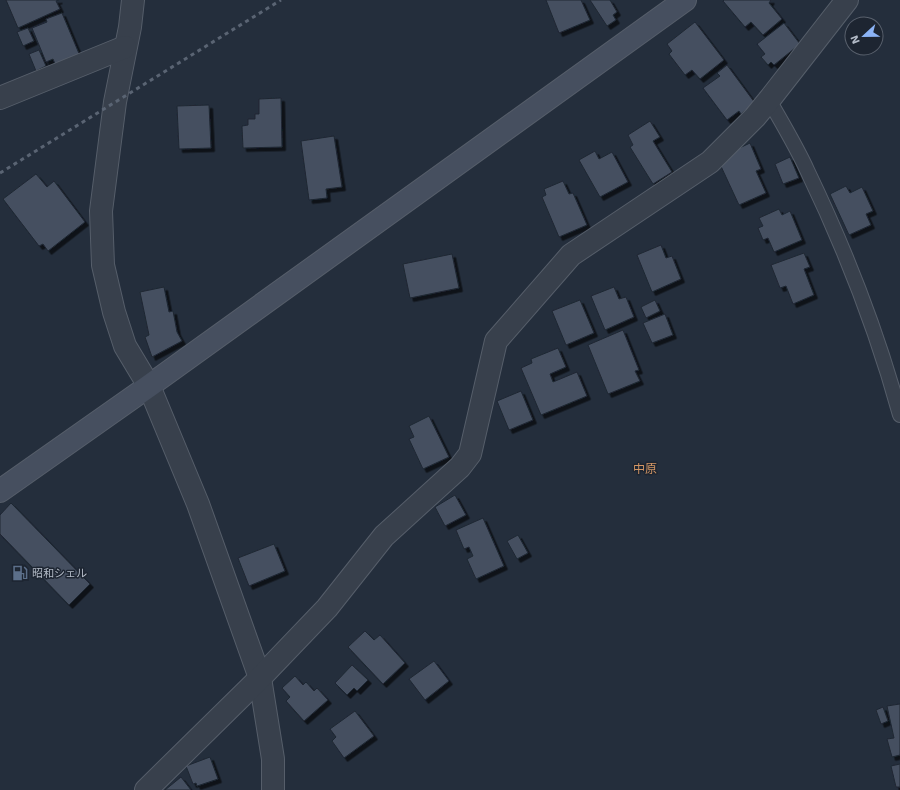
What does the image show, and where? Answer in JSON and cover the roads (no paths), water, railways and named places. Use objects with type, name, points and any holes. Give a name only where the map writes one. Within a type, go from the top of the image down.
[{"type":"street","points":[[133,0],[130,27],[125,47],[116,102],[101,211],[103,265],[114,312],[125,346],[149,386],[198,504],[260,678],[273,759],[273,790]]},
{"type":"street","points":[[0,491],[149,386],[685,0]]},
{"type":"street","points":[[146,790],[260,678],[327,608],[384,536],[460,467],[470,454],[496,341],[571,255],[710,162],[755,117],[847,0]]},
{"type":"street","points":[[0,98],[125,47]]},
{"type":"lane","points":[[769,100],[806,169],[840,242],[867,312],[900,415]]},
{"type":"railway","points":[[0,173],[281,0]]},
{"type":"place","name":"昭和シェル","points":[[20,573]]},
{"type":"district","name":"中原","points":[[645,469]]}]
